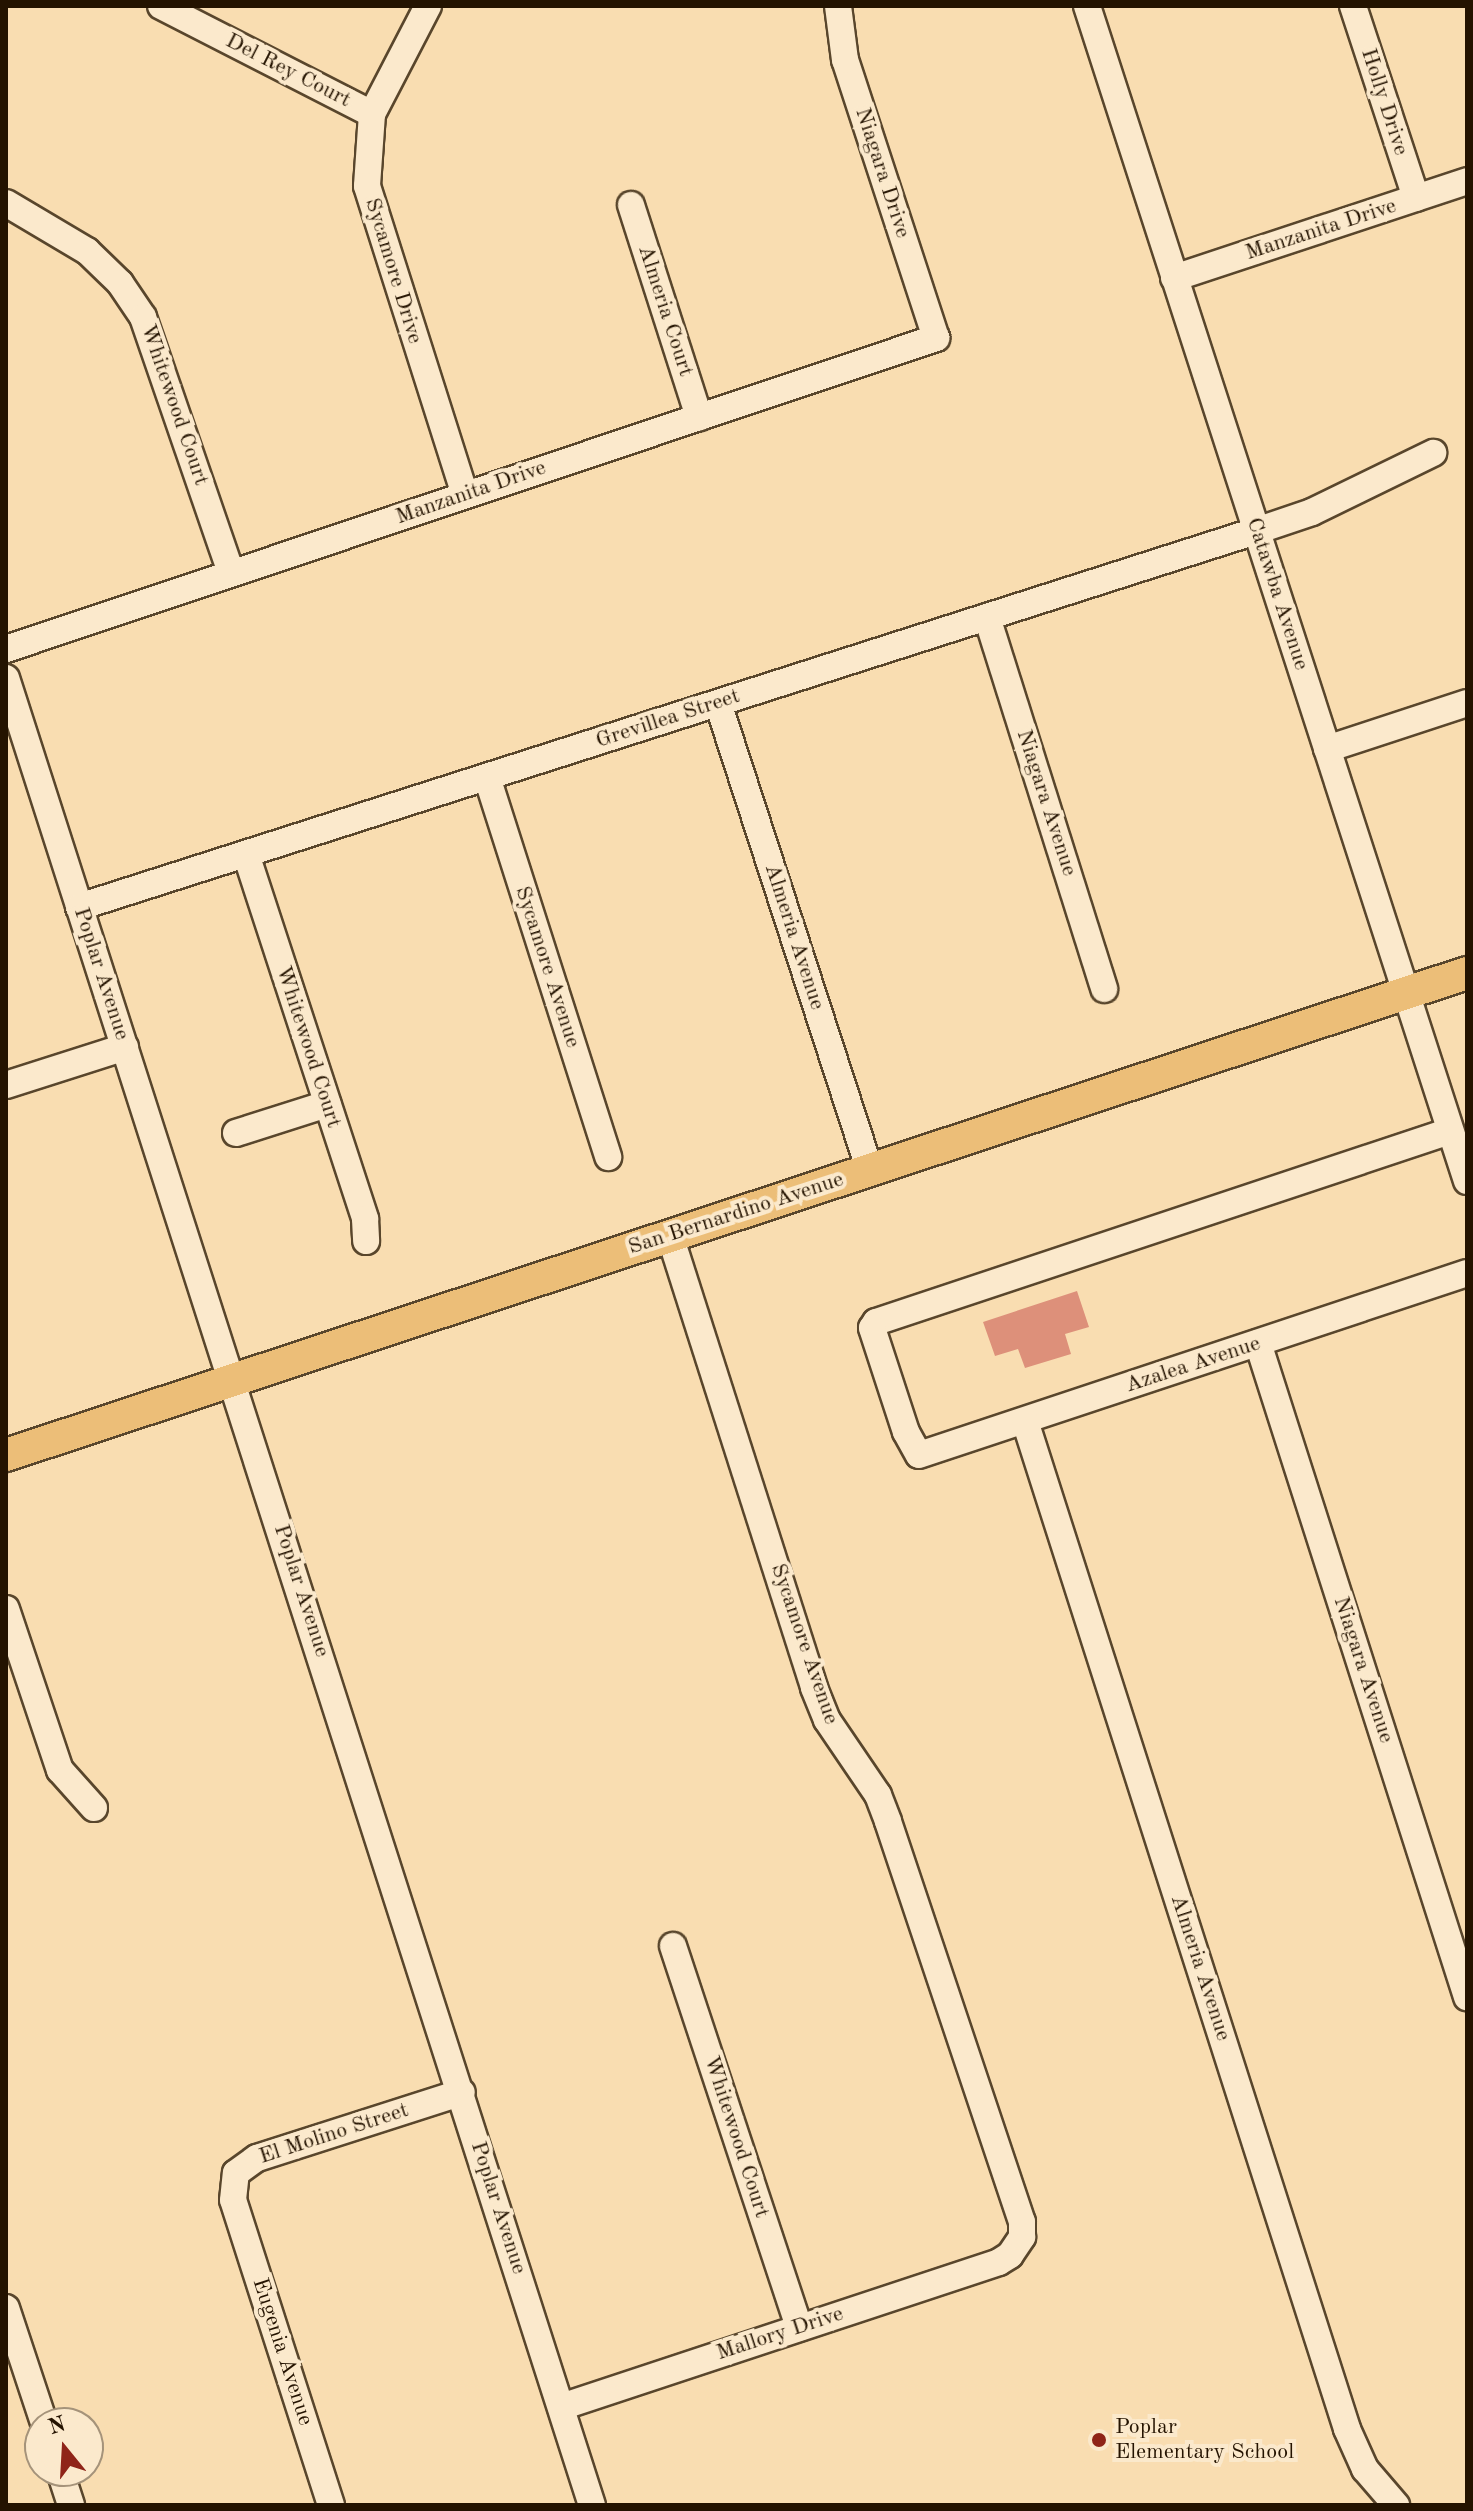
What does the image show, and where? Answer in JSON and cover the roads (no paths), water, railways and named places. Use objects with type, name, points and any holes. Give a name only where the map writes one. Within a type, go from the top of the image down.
[{"type":"main road","name":"San Bernardino Avenue","points":[[6,1455],[1467,973]]},
{"type":"street","name":"Del Rey Court","points":[[161,6],[372,114]]},
{"type":"street","name":"Sycamore Drive","points":[[428,6],[372,114],[367,162],[373,215],[465,495]]},
{"type":"street","name":"Niagara Drive","points":[[838,6],[845,60],[936,338]]},
{"type":"street","name":"Catawba Avenue","points":[[1087,6],[1403,994],[1467,1181]]},
{"type":"street","name":"Holly Drive","points":[[1353,6],[1416,198]]},
{"type":"street","name":"Manzanita Drive","points":[[1174,278],[1467,181]]},
{"type":"street","name":"Whitewood Court","points":[[6,203],[87,251],[120,283],[143,317],[231,573]]},
{"type":"street","name":"Almeria Court","points":[[631,205],[699,417]]},
{"type":"street","name":"Manzanita Drive","points":[[6,649],[936,338]]},
{"type":"street","name":"Grevillea Street","points":[[79,907],[1256,531],[1312,512],[1433,453]]},
{"type":"street","name":"Niagara Avenue","points":[[987,617],[1104,989]]},
{"type":"street","name":"Poplar Avenue","points":[[6,678],[592,2505]]},
{"type":"street","name":"Almeria Avenue","points":[[718,703],[870,1170]]},
{"type":"street","points":[[1327,749],[1467,703]]},
{"type":"street","name":"Sycamore Avenue","points":[[487,777],[608,1157]]},
{"type":"street","name":"Whitewood Court","points":[[246,854],[365,1219],[366,1241]]},
{"type":"street","points":[[6,1085],[125,1047]]},
{"type":"street","points":[[236,1133],[327,1104]]},
{"type":"street","name":"Azalea Avenue","points":[[1450,1131],[876,1322],[872,1328],[906,1432],[919,1455],[1467,1273]]},
{"type":"street","name":"Sycamore Avenue","points":[[670,1235],[814,1687],[827,1720],[878,1795],[1020,2214],[1018,2246],[999,2262]]},
{"type":"street","name":"Niagara Avenue","points":[[1258,1343],[1467,1997]]},
{"type":"street","name":"Almeria Avenue","points":[[1025,1421],[1347,2429],[1365,2469],[1396,2505]]},
{"type":"street","points":[[6,1609],[60,1770],[94,1808]]},
{"type":"street","name":"Whitewood Court","points":[[673,1946],[799,2328]]},
{"type":"street","name":"El Molino Street","points":[[233,2200],[236,2173],[245,2164],[462,2092]]},
{"type":"street","name":"Eugenia Avenue","points":[[233,2200],[331,2505]]},
{"type":"street","name":"Mallory Drive","points":[[561,2407],[999,2262]]},
{"type":"street","points":[[6,2308],[39,2407]]},
{"type":"place","name":"Poplar Elementary School","points":[[1099,2440]]}]
